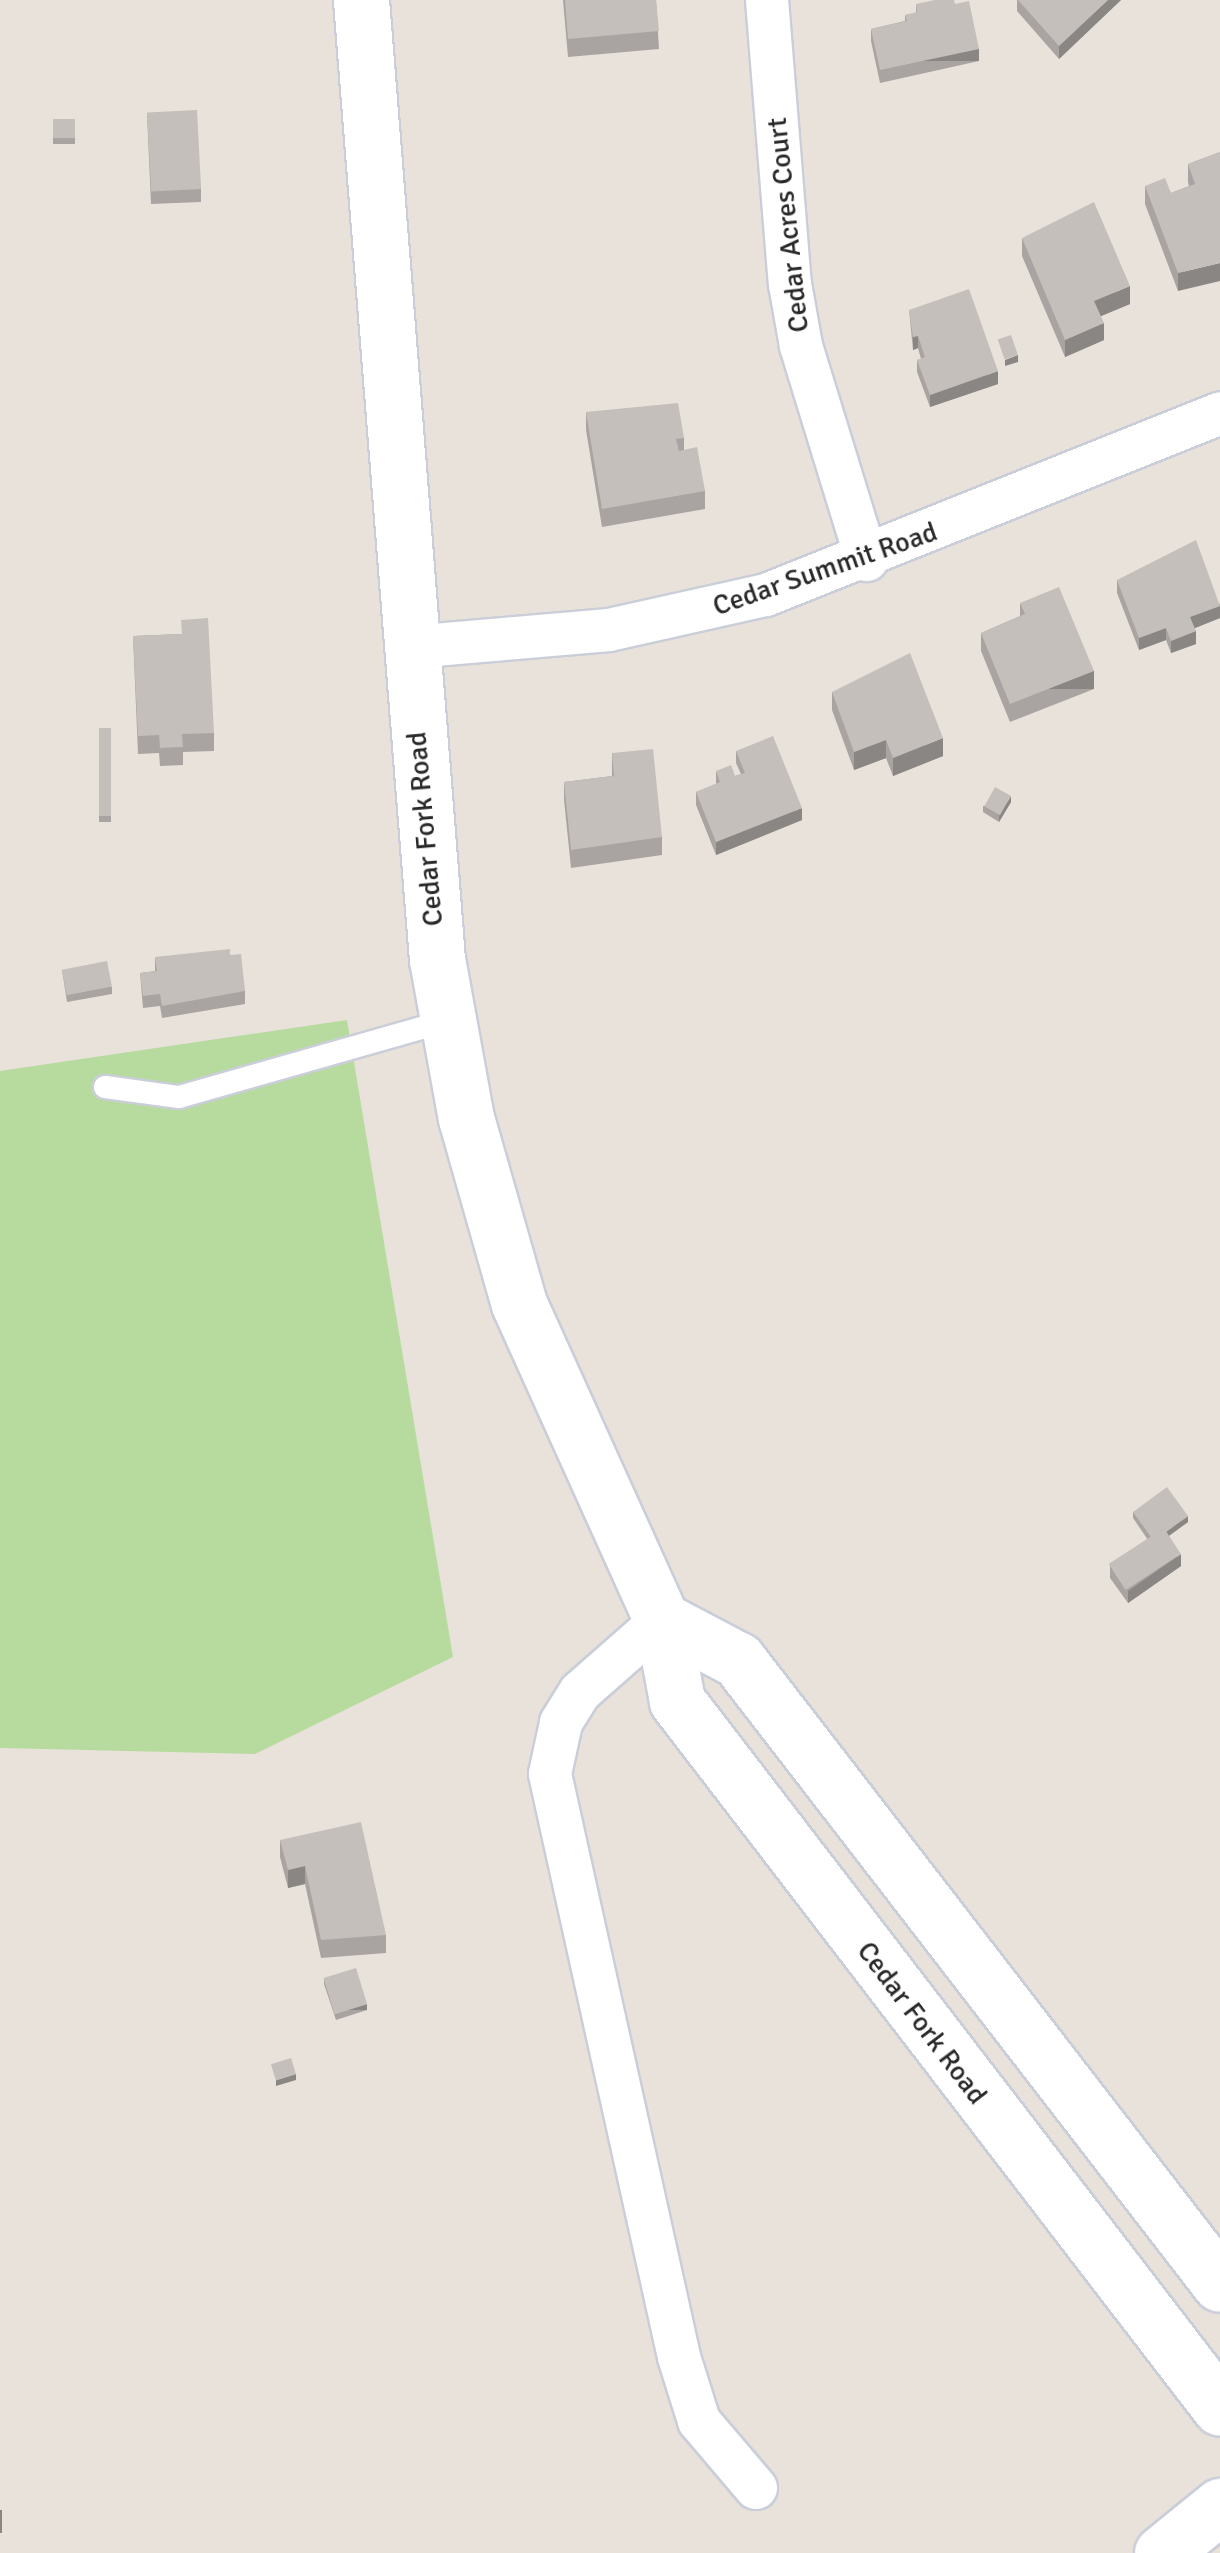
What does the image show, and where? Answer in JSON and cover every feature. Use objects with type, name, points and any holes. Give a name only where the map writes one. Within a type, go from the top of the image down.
[{"type":"street","name":"Cedar Fork Road","points":[[361,0],[411,647],[446,1021],[489,1208],[519,1304],[662,1620],[677,1701],[1220,2408]]},
{"type":"street","name":"Cedar Acres Court","points":[[767,0],[790,284],[801,346],[866,560]]},
{"type":"street","name":"Cedar Summit Road","points":[[411,647],[686,617],[866,560],[1220,413]]},
{"type":"street","points":[[756,2488],[699,2421],[679,2356],[550,1774],[561,1723],[580,1692],[662,1620],[738,1660],[873,1843],[1220,2284]]},
{"type":"street","points":[[1162,2553],[1220,2506]]},
{"type":"lane","points":[[105,1087],[179,1097],[446,1021]]},
{"type":"green space","points":[[347,1020],[453,1657],[255,1754],[0,1748],[0,1071]]},
{"type":"building","points":[[565,0],[656,0],[659,31],[568,39]]},
{"type":"building","points":[[954,0],[955,4],[969,1],[979,49],[880,70],[871,29],[907,21],[905,15],[917,12],[916,4]]},
{"type":"building","points":[[1018,0],[1108,0],[1059,46]]},
{"type":"building","points":[[197,110],[201,189],[151,192],[147,113]]},
{"type":"building","points":[[53,119],[75,119],[75,138],[53,138]]},
{"type":"building","points":[[1220,152],[1220,263],[1178,273],[1145,186],[1165,178],[1171,193],[1195,184],[1188,164]]},
{"type":"building","points":[[1094,202],[1130,286],[1094,301],[1104,323],[1065,340],[1022,238]]},
{"type":"building","points":[[969,289],[998,371],[930,395],[917,360],[925,357],[918,336],[913,337],[909,310]]},
{"type":"building","points":[[1011,335],[1018,355],[1005,359],[998,340]]},
{"type":"building","points":[[678,403],[684,438],[676,439],[679,451],[697,447],[705,491],[602,509],[586,412]]},
{"type":"building","points":[[1196,540],[1220,606],[1190,617],[1196,631],[1171,641],[1166,628],[1139,638],[1117,580]]},
{"type":"building","points":[[1059,587],[1094,671],[1010,704],[981,633],[1025,614],[1020,603]]},
{"type":"building","points":[[208,618],[214,733],[182,734],[183,747],[160,748],[159,735],[138,736],[133,636],[182,634],[181,620]]},
{"type":"building","points":[[910,653],[943,738],[893,758],[886,740],[854,752],[832,692]]},
{"type":"building","points":[[99,728],[111,728],[111,816],[99,816]]},
{"type":"building","points":[[773,736],[802,808],[716,842],[696,792],[720,782],[716,771],[731,765],[735,776],[745,773],[736,751]]},
{"type":"building","points":[[653,749],[662,837],[571,850],[564,782],[614,776],[612,753]]},
{"type":"building","points":[[995,787],[1011,796],[1000,815],[984,806]]},
{"type":"building","points":[[230,949],[230,955],[241,954],[245,991],[162,1006],[160,994],[143,996],[140,973],[157,971],[155,957]]},
{"type":"building","points":[[107,961],[112,987],[67,995],[62,970]]},
{"type":"building","points":[[1167,1487],[1188,1516],[1166,1532],[1164,1528],[1151,1537],[1133,1512]]},
{"type":"building","points":[[1164,1528],[1181,1554],[1126,1590],[1109,1564]]},
{"type":"building","points":[[361,1822],[386,1935],[321,1940],[305,1866],[288,1870],[280,1840]]},
{"type":"building","points":[[356,1968],[367,2004],[335,2014],[323,1978]]},
{"type":"building","points":[[291,2058],[296,2074],[276,2080],[271,2064]]}]
